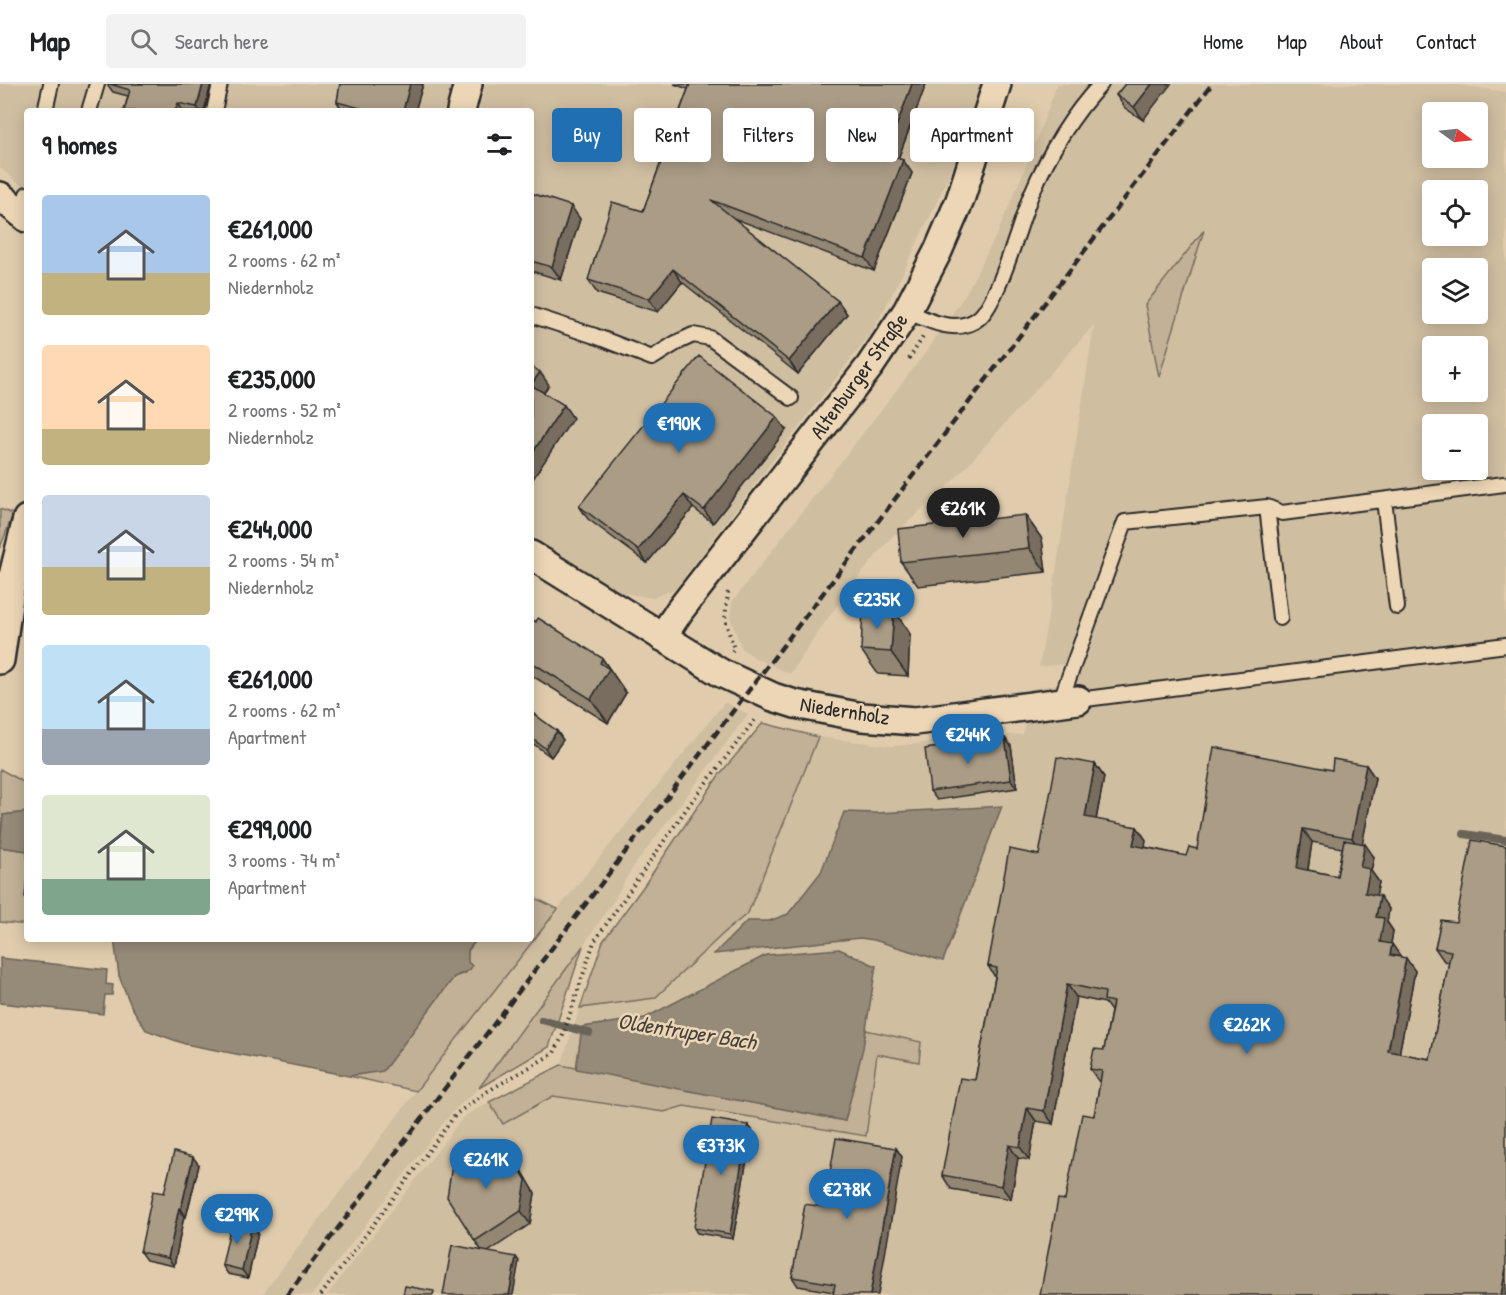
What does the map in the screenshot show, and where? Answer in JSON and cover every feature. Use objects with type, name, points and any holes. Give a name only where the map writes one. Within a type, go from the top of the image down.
[{"type":"street","points":[[462,108],[468,84]]},
{"type":"street","name":"Altenburger Straße","points":[[662,637],[680,610],[870,366],[907,310],[938,251],[960,200],[997,84]]},
{"type":"street","points":[[0,660],[11,584],[24,531]]},
{"type":"street","name":"Niedernholz","points":[[534,557],[721,673],[773,697],[828,712],[915,721],[1069,701]]},
{"type":"lane","points":[[46,108],[51,84]]},
{"type":"lane","points":[[90,108],[97,84]]},
{"type":"lane","points":[[215,108],[220,84]]},
{"type":"lane","points":[[907,310],[931,322],[958,327],[979,318],[994,295],[1031,194],[1057,140],[1101,84]]},
{"type":"lane","points":[[534,316],[652,358],[693,335],[710,338],[791,398]]},
{"type":"lane","points":[[1504,484],[1282,513],[1267,507],[1125,522],[1069,701],[1506,645]]},
{"type":"lane","points":[[1384,500],[1397,607]]},
{"type":"lane","points":[[1267,507],[1280,618]]},
{"type":"path","points":[[321,1295],[456,1114],[488,1091],[554,1053],[563,1035],[594,942],[689,805],[773,697]]},
{"type":"shaded area","points":[[0,84],[454,84],[448,108],[24,108],[24,188],[0,168]]},
{"type":"shaded area","points":[[486,84],[981,84],[973,108],[910,108],[910,162],[954,162],[896,287],[873,330],[675,589],[652,598],[618,592],[534,539],[534,108],[480,108]]},
{"type":"shaded area","points":[[1057,84],[1452,84],[1506,92],[1506,1295],[327,1295],[464,1116],[561,1065],[580,1008],[655,998],[748,913],[818,737],[893,746],[1023,734],[1030,689],[1057,684],[1064,664],[1039,667],[1094,325],[955,479],[891,538],[846,592],[790,674],[759,660],[742,649],[730,617],[732,602],[926,352],[965,295],[998,232],[1028,162],[1034,162],[1034,146]]},
{"type":"shaded area","points":[[1204,230],[1159,377],[1145,305]]},
{"type":"shaded area","points":[[0,509],[13,514],[0,548]]},
{"type":"shaded area","points":[[725,702],[748,714],[631,870],[583,946],[479,1088],[452,1112],[312,1295],[262,1295],[416,1091],[558,909]]},
{"type":"shaded area","points":[[763,723],[818,737],[748,913],[655,998],[580,1008],[603,941],[643,887],[719,775]]},
{"type":"shaded area","points":[[0,769],[24,782],[24,812],[3,815],[0,842]]},
{"type":"shaded area","points":[[0,847],[24,851],[24,925],[0,922]]},
{"type":"shaded area","points":[[534,897],[558,909],[534,940]]},
{"type":"shaded area","points":[[475,942],[532,942],[416,1091],[349,1076],[383,1070],[454,977],[466,973],[468,951]]},
{"type":"shaded area","points":[[583,946],[549,1047],[479,1088]]},
{"type":"shaded area","points":[[866,1030],[921,1042],[919,1062],[877,1054],[866,1136],[684,1106],[664,1112],[553,1096],[503,1124],[489,1102],[561,1065],[845,1121]]},
{"type":"water","points":[[1002,806],[943,961],[874,940],[860,938],[714,954],[747,921],[769,921],[788,914],[821,872],[844,812],[877,813]]},
{"type":"water","points":[[24,812],[24,851],[0,847],[3,815]]},
{"type":"water","points":[[114,942],[475,942],[468,950],[468,962],[472,966],[470,970],[454,977],[383,1071],[349,1076],[185,1044],[146,1030],[131,1006],[119,976]]},
{"type":"water","points":[[839,949],[876,966],[863,1048],[845,1121],[576,1069],[582,1027],[645,1018],[766,955]]},
{"type":"water","points":[[0,958],[107,970],[106,984],[113,985],[112,995],[105,995],[103,1014],[0,1003]]},
{"type":"building","points":[[110,84],[203,84],[197,107],[178,103],[176,108],[125,108],[130,90]]},
{"type":"building","points":[[340,84],[410,84],[404,108],[360,108],[337,102]]},
{"type":"building","points":[[690,84],[912,84],[898,122],[898,108],[826,108],[826,162],[898,162],[898,158],[903,160],[865,258],[711,200],[838,301],[789,361],[673,269],[649,299],[588,280],[612,202],[643,211],[661,162],[711,162],[711,108],[681,108]]},
{"type":"building","points":[[1125,84],[1152,84],[1134,107],[1116,95]]},
{"type":"building","points":[[534,194],[571,206],[552,267],[534,262]]},
{"type":"building","points":[[699,356],[777,417],[704,510],[684,495],[638,550],[579,506]]},
{"type":"building","points":[[534,368],[540,372],[534,381]]},
{"type":"building","points":[[534,387],[564,405],[534,450]]},
{"type":"building","points":[[1025,515],[1029,548],[901,562],[898,529]]},
{"type":"building","points":[[863,608],[894,610],[891,652],[861,650]]},
{"type":"building","points":[[538,618],[602,658],[600,663],[609,669],[591,699],[534,664],[534,621],[536,622]]},
{"type":"building","points":[[534,714],[557,731],[545,748],[534,740]]},
{"type":"building","points":[[1005,738],[1011,780],[930,791],[925,749]]},
{"type":"building","points":[[1214,747],[1332,770],[1333,759],[1366,765],[1352,838],[1303,829],[1297,868],[1337,876],[1344,840],[1365,844],[1360,867],[1370,869],[1365,893],[1380,896],[1376,917],[1384,918],[1380,942],[1392,944],[1390,955],[1406,958],[1388,1051],[1430,1059],[1451,951],[1435,948],[1441,920],[1456,922],[1472,840],[1506,846],[1506,1268],[1501,1295],[1040,1295],[1058,1199],[1065,1200],[1082,1114],[1094,1116],[1102,1071],[1090,1069],[1094,1049],[1104,1050],[1113,1002],[1104,1000],[1105,992],[1067,984],[1044,1111],[1027,1108],[1020,1147],[1009,1145],[1001,1186],[942,1175],[960,1078],[975,1080],[997,968],[988,966],[1009,849],[1039,855],[1057,757],[1095,764],[1085,817],[1137,827],[1133,845],[1186,856],[1189,847],[1197,849]]},
{"type":"building","points":[[712,1119],[748,1125],[730,1234],[694,1228]]},
{"type":"building","points":[[836,1138],[896,1148],[870,1295],[833,1295],[835,1284],[792,1277],[805,1204],[824,1207]]},
{"type":"building","points":[[478,1147],[511,1154],[526,1180],[521,1211],[475,1241],[447,1197],[452,1165]]},
{"type":"building","points":[[174,1152],[193,1157],[168,1258],[140,1252],[153,1191],[164,1193]]},
{"type":"building","points":[[232,1220],[252,1225],[242,1270],[222,1265]]},
{"type":"building","points":[[452,1245],[516,1257],[509,1295],[443,1295]]},
{"type":"building","points":[[405,1286],[434,1291],[433,1295],[403,1295]]},
{"type":"waterway","name":"Oldentruper Bach","points":[[1464,834],[1506,840]]},
{"type":"waterway","name":"Oldentruper Bach","points":[[542,1020],[589,1033]]},
{"type":"railway","points":[[287,1295],[1212,84]]}]
